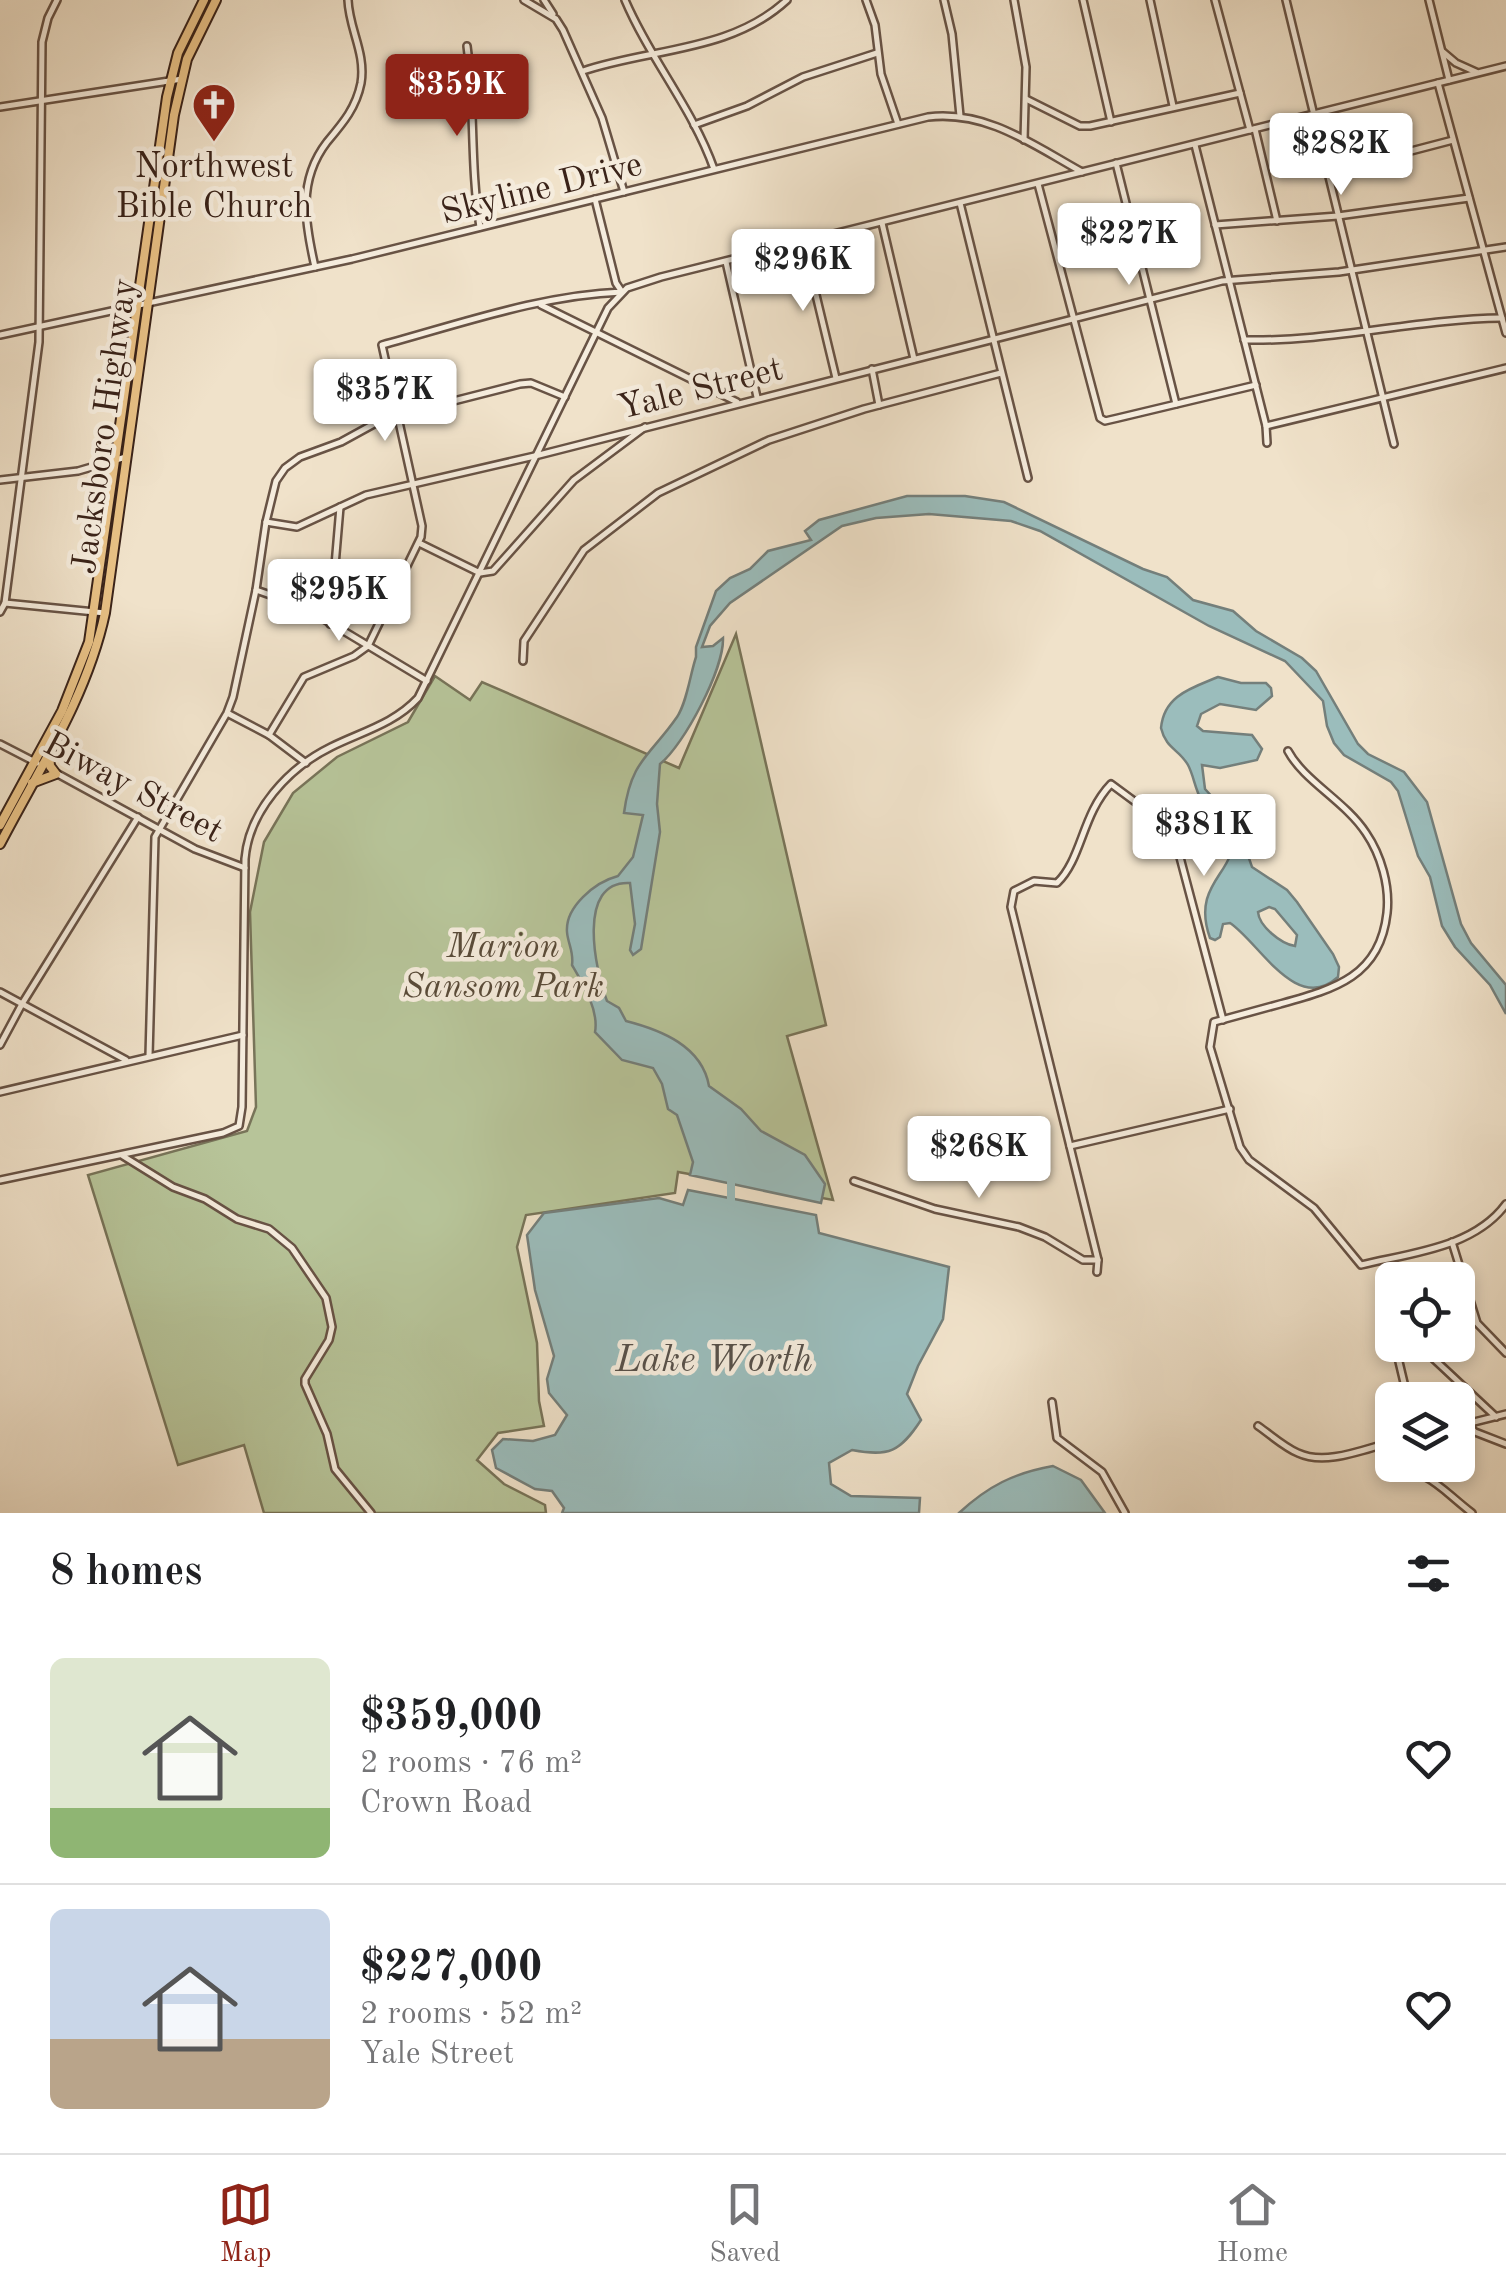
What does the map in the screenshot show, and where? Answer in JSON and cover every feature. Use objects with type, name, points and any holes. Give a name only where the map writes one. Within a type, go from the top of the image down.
[{"type":"main road","name":"Jacksboro Highway","points":[[144,306],[154,187],[170,80],[178,53],[204,0]]},
{"type":"main road","name":"Jacksboro Highway","points":[[0,825],[34,761],[45,750],[83,662],[112,525],[182,79],[194,41],[216,0]]},
{"type":"main road","points":[[154,187],[164,189]]},
{"type":"main road","points":[[32,783],[56,774],[45,750],[34,761]]},
{"type":"main road","name":"Jacksboro Highway","points":[[1,838],[32,783],[34,761]]},
{"type":"street","points":[[0,612],[5,603],[40,326],[42,42],[57,0]]},
{"type":"street","points":[[315,267],[305,217],[309,176],[324,146],[352,112],[361,84],[362,56],[348,0]]},
{"type":"street","points":[[524,0],[556,19]]},
{"type":"street","points":[[544,0],[602,118],[624,192]]},
{"type":"street","points":[[866,0],[898,124]]},
{"type":"street","points":[[944,0],[954,50],[960,116]]},
{"type":"street","points":[[1014,0],[1025,52],[1024,140]]},
{"type":"street","points":[[1082,0],[1111,122]]},
{"type":"street","points":[[1150,0],[1173,106]]},
{"type":"street","points":[[1215,0],[1276,222]]},
{"type":"street","points":[[1286,0],[1394,444]]},
{"type":"street","points":[[1429,0],[1449,80]]},
{"type":"street","points":[[628,1],[650,53],[694,125],[714,169]]},
{"type":"street","points":[[582,71],[730,36],[759,22],[781,2]]},
{"type":"street","points":[[467,46],[474,116],[474,190],[480,228]]},
{"type":"street","points":[[1442,51],[1478,73]]},
{"type":"street","points":[[694,125],[746,106],[803,77],[878,53]]},
{"type":"street","points":[[268,735],[304,677],[368,646],[418,544],[422,526],[382,345],[538,304],[622,292],[642,282],[1506,66]]},
{"type":"street","points":[[0,107],[182,79]]},
{"type":"street","points":[[1438,84],[1506,333]]},
{"type":"street","points":[[1026,100],[1080,126],[1240,93]]},
{"type":"street","name":"Skyline Drive","points":[[0,335],[315,267],[940,115],[998,126],[1082,172]]},
{"type":"street","points":[[1327,174],[1453,140]]},
{"type":"street","points":[[1195,145],[1266,426],[1267,443]]},
{"type":"street","points":[[1116,163],[1176,404]]},
{"type":"street","points":[[1038,184],[1102,420],[1256,385]]},
{"type":"street","points":[[1216,225],[1338,216],[1469,198]]},
{"type":"street","points":[[595,200],[616,283],[622,292]]},
{"type":"street","points":[[960,203],[1028,478]]},
{"type":"street","points":[[882,222],[914,359]]},
{"type":"street","points":[[803,241],[836,378]]},
{"type":"street","name":"Yale Street","points":[[266,522],[298,526],[366,496],[1229,280],[1351,270],[1506,247]]},
{"type":"street","points":[[726,262],[757,397]]},
{"type":"street","points":[[0,1180],[81,1161],[123,1156],[224,1133],[239,1126],[245,868],[248,832],[254,818],[306,763],[398,716],[418,698],[539,455],[595,332],[622,292]]},
{"type":"street","points":[[538,304],[738,402]]},
{"type":"street","points":[[1244,340],[1300,340],[1502,318]]},
{"type":"street","points":[[1266,426],[1506,368]]},
{"type":"street","points":[[872,369],[880,405]]},
{"type":"street","points":[[522,660],[522,645],[584,550],[649,498],[769,440],[1002,373]]},
{"type":"street","points":[[149,1056],[158,829],[227,714],[240,674],[276,482],[292,462],[396,415],[520,384],[531,383],[566,398]]},
{"type":"street","points":[[418,544],[480,573],[493,572],[574,480],[649,424]]},
{"type":"street","points":[[0,480],[78,471],[122,459]]},
{"type":"street","points":[[330,624],[340,508]]},
{"type":"street","points":[[256,590],[289,600],[427,681]]},
{"type":"street","points":[[5,603],[95,612]]},
{"type":"street","points":[[227,714],[268,735],[306,763]]},
{"type":"street","name":"Biway Street","points":[[0,744],[195,849],[245,868]]},
{"type":"street","points":[[1288,751],[1305,773],[1345,806],[1372,841],[1387,889],[1383,936],[1360,971],[1336,987],[1214,1022],[1210,1047],[1244,1155],[1314,1208],[1360,1264],[1452,1242],[1486,1225],[1506,1204]]},
{"type":"street","points":[[1097,1272],[1098,1260],[1012,907],[1014,891],[1034,881],[1057,883],[1066,874],[1090,811],[1111,784],[1153,816],[1177,846],[1223,1020]]},
{"type":"street","points":[[0,1045],[138,817]]},
{"type":"street","points":[[0,992],[128,1062]]},
{"type":"street","points":[[0,1092],[243,1036]]},
{"type":"street","points":[[1070,1146],[1230,1109]]},
{"type":"street","points":[[123,1156],[236,1219],[278,1234],[314,1278],[326,1298],[332,1332],[304,1384],[327,1434],[335,1469],[371,1513]]},
{"type":"street","points":[[854,1181],[935,1210],[1020,1227],[1083,1260],[1098,1260]]},
{"type":"street","points":[[1452,1242],[1477,1323],[1506,1353]]},
{"type":"street","points":[[1437,1362],[1496,1416]]},
{"type":"street","points":[[1052,1402],[1056,1438],[1102,1472],[1125,1513]]},
{"type":"street","points":[[1475,1422],[1506,1414]]},
{"type":"street","points":[[1258,1426],[1299,1454],[1321,1458],[1375,1446]]},
{"type":"street","points":[[1475,1431],[1506,1444]]},
{"type":"street","points":[[1437,1482],[1472,1513]]},
{"type":"green space","name":"Marion Sansom Park","points":[[736,634],[826,1025],[787,1036],[833,1200],[678,1172],[675,1193],[526,1215],[517,1247],[537,1343],[544,1426],[498,1433],[477,1460],[504,1484],[545,1505],[546,1513],[264,1513],[244,1445],[178,1465],[88,1175],[247,1131],[256,1107],[250,912],[264,842],[293,793],[337,757],[408,722],[435,676],[470,700],[482,682],[679,768]]},
{"type":"water","points":[[907,496],[965,496],[1004,502],[1167,577],[1193,600],[1233,611],[1256,631],[1302,658],[1316,671],[1358,744],[1368,754],[1404,772],[1427,802],[1461,924],[1471,943],[1506,985],[1506,1014],[1490,985],[1455,947],[1442,926],[1430,877],[1418,856],[1398,791],[1391,782],[1344,755],[1327,726],[1323,701],[1285,661],[1209,626],[1040,531],[1011,521],[929,514],[876,518],[842,526],[730,603],[710,626],[702,647],[713,646],[723,638],[717,668],[691,724],[660,764],[660,832],[641,949],[633,955],[630,950],[635,924],[630,883],[613,886],[602,896],[596,911],[595,949],[607,1001],[619,1008],[626,1021],[653,1029],[689,1050],[705,1072],[709,1086],[741,1109],[761,1131],[805,1155],[825,1184],[821,1203],[690,1175],[693,1162],[677,1115],[668,1109],[653,1068],[622,1060],[595,1032],[592,1006],[572,965],[568,923],[583,897],[618,876],[633,857],[643,815],[624,813],[631,781],[680,711],[696,647],[716,591],[730,578],[750,569],[768,551],[811,540],[805,531],[819,520]]},
{"type":"water","points":[[1218,677],[1241,683],[1266,683],[1272,696],[1256,710],[1220,704],[1201,714],[1197,726],[1203,731],[1252,735],[1262,749],[1257,760],[1220,768],[1202,765],[1205,789],[1237,824],[1252,867],[1287,890],[1333,954],[1339,967],[1338,977],[1322,986],[1307,987],[1293,982],[1230,923],[1223,924],[1220,937],[1210,938],[1206,904],[1228,860],[1231,837],[1226,826],[1202,801],[1188,765],[1166,740],[1161,728],[1173,700]],"holes":[[[1269,907],[1297,935],[1295,946],[1277,938],[1262,923],[1258,912]]]},
{"type":"water","name":"Lake Worth","points":[[688,1190],[816,1215],[819,1233],[949,1267],[943,1319],[907,1394],[921,1420],[893,1450],[852,1450],[829,1463],[831,1484],[851,1496],[920,1498],[919,1513],[562,1513],[564,1508],[552,1491],[535,1489],[496,1468],[492,1450],[503,1439],[533,1441],[555,1435],[567,1415],[549,1393],[547,1379],[554,1356],[535,1290],[527,1235],[544,1213],[659,1198],[683,1205]]},
{"type":"water","points":[[1053,1466],[1081,1480],[1105,1513],[959,1513],[1002,1482]]},
{"type":"waterway","points":[[731,1177],[731,1208]]},
{"type":"place","name":"Northwest Bible Church","points":[[214,143]]}]
